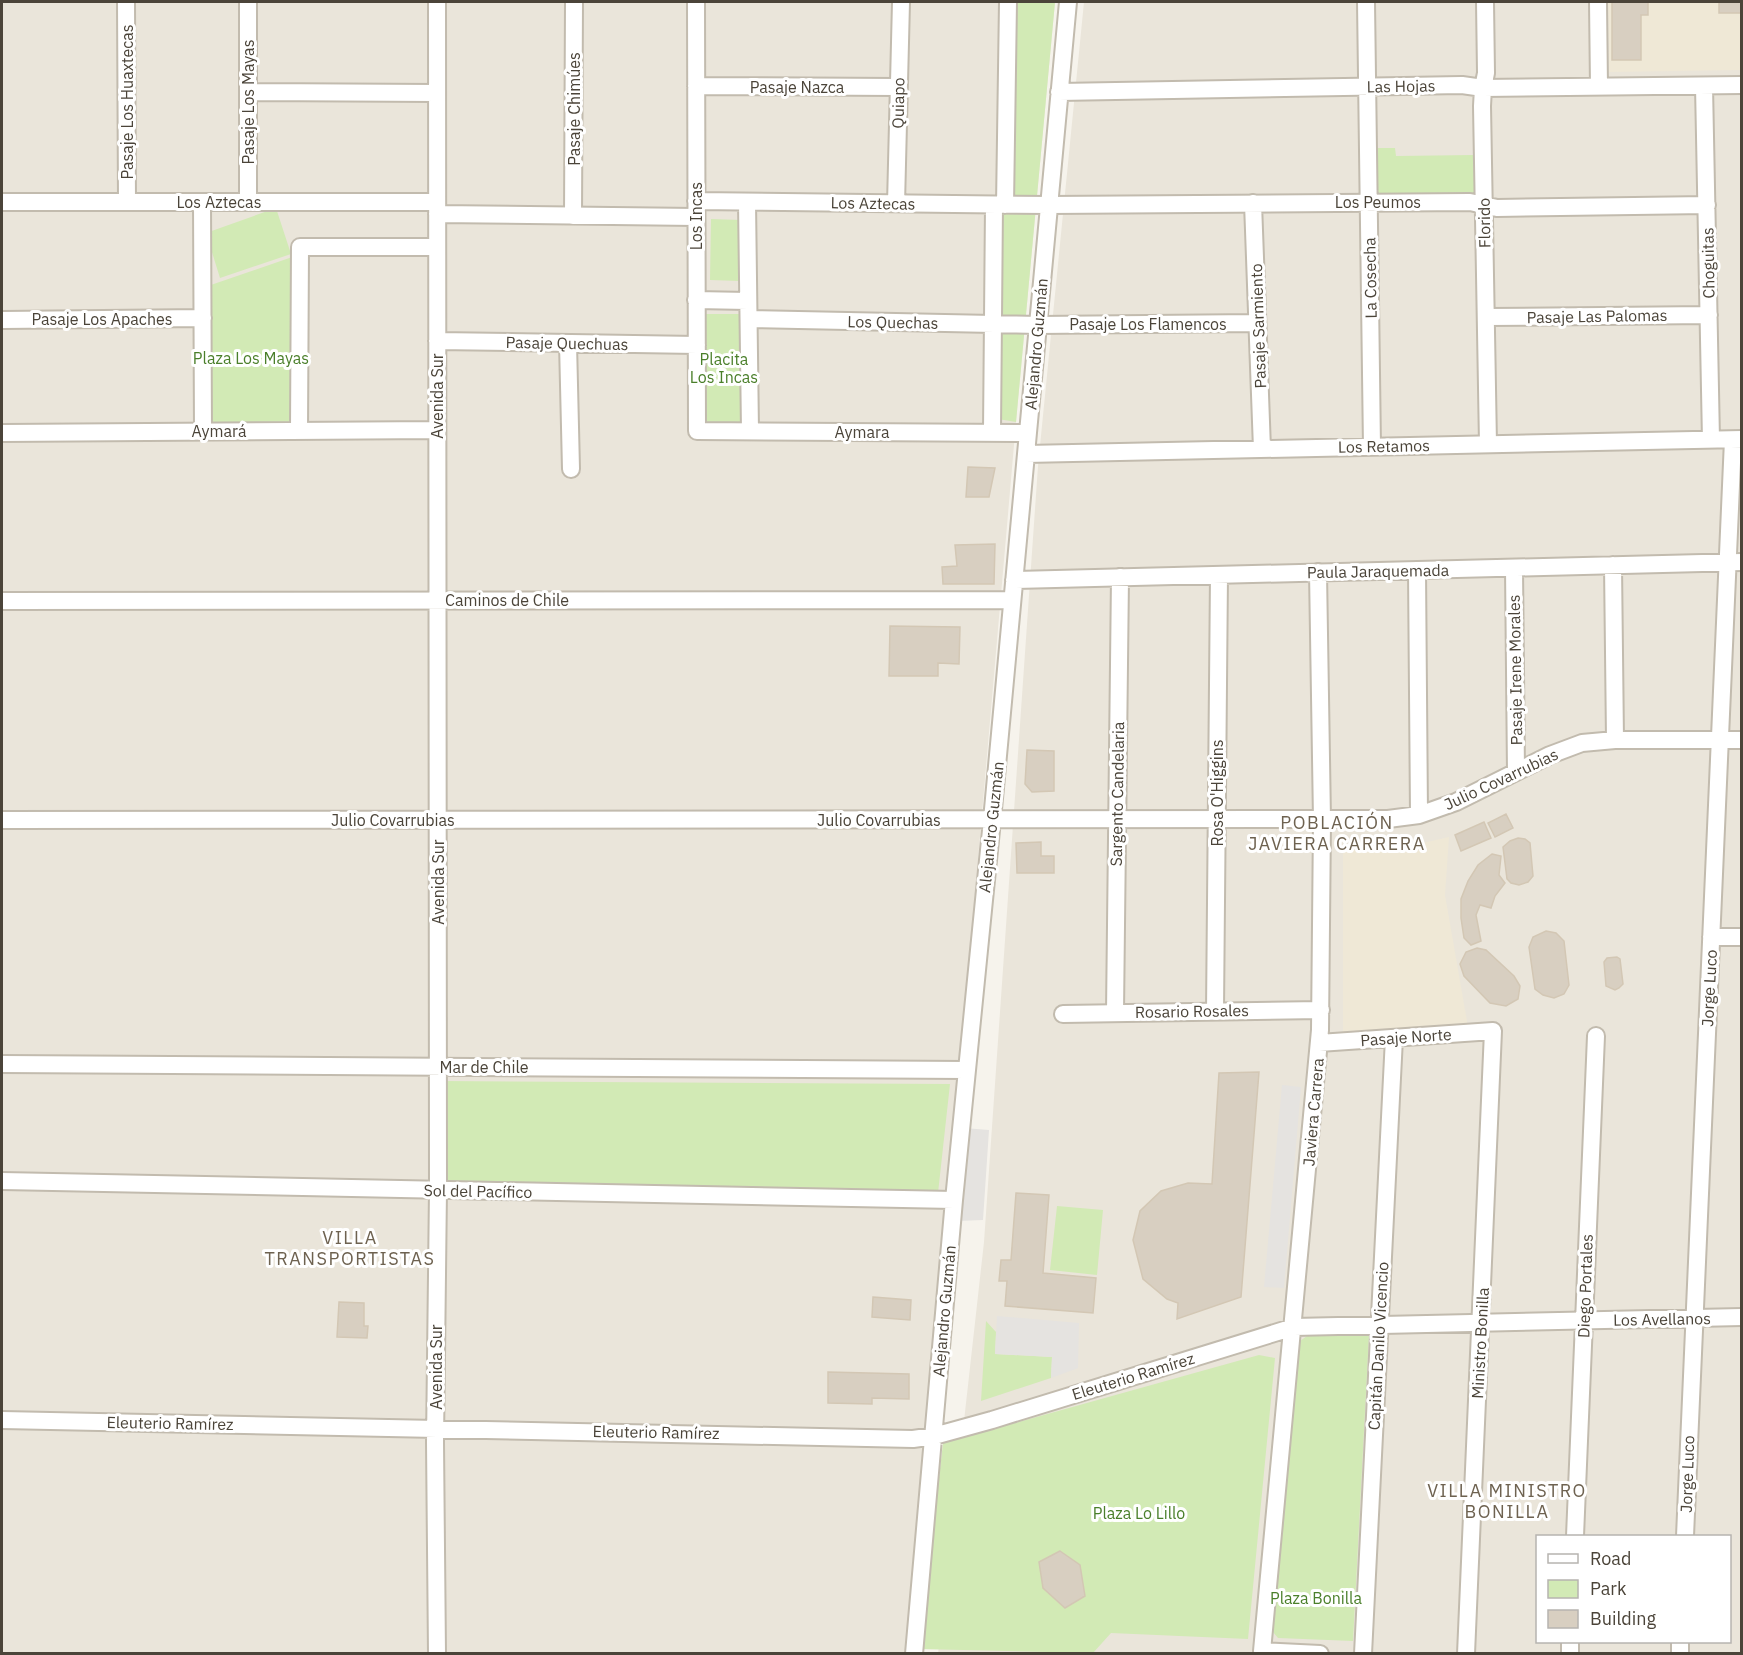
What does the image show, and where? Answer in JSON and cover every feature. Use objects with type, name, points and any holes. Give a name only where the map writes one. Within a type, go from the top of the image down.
[{"type":"street","name":"Pasaje Los Huaxtecas","points":[[126,2],[127,202]]},
{"type":"street","name":"Pasaje Los Mayas","points":[[248,2],[249,202]]},
{"type":"street","name":"Avenida Sur","points":[[437,2],[438,1190],[435,1428],[437,1653]]},
{"type":"street","name":"Pasaje Chimúes","points":[[573,216],[574,2]]},
{"type":"street","name":"Los Incas","points":[[696,2],[697,430]]},
{"type":"street","name":"Quiapo","points":[[896,204],[900,2]]},
{"type":"street","points":[[993,432],[992,324],[1008,2]]},
{"type":"street","name":"Alejandro Guzmán","points":[[914,1653],[954,1200],[992,820],[1068,2]]},
{"type":"street","name":"La Cosecha","points":[[1366,2],[1372,447]]},
{"type":"street","name":"Florido","points":[[1485,2],[1486,73],[1483,88],[1488,444]]},
{"type":"street","points":[[1598,2],[1599,87]]},
{"type":"street","name":"Las Hojas","points":[[1059,92],[1462,85],[1483,88],[1742,85]]},
{"type":"street","name":"Pasaje Nazca","points":[[696,86],[898,87]]},
{"type":"street","name":"Choguitas","points":[[1704,86],[1711,440]]},
{"type":"street","points":[[248,92],[437,93]]},
{"type":"street","name":"Los Aztecas","points":[[2,202],[249,202],[437,208],[573,216],[696,209],[747,202],[1049,205]]},
{"type":"street","points":[[202,202],[203,431]]},
{"type":"street","points":[[747,202],[750,431]]},
{"type":"street","name":"Los Peumos","points":[[1049,205],[1470,202],[1497,208],[1707,205]]},
{"type":"street","name":"Pasaje Sarmiento","points":[[1254,203],[1262,449]]},
{"type":"street","points":[[299,431],[300,247],[437,247]]},
{"type":"street","points":[[696,300],[748,301]]},
{"type":"street","name":"Pasaje Las Palomas","points":[[1486,317],[1709,315]]},
{"type":"street","name":"Pasaje Los Apaches","points":[[2,320],[203,318]]},
{"type":"street","name":"Los Quechas","points":[[748,318],[1038,325]]},
{"type":"street","name":"Pasaje Los Flamencos","points":[[1038,325],[1257,323]]},
{"type":"street","name":"Pasaje Quechuas","points":[[437,341],[697,345]]},
{"type":"street","points":[[568,343],[572,469]]},
{"type":"street","name":"Aymará","points":[[2,433],[437,430]]},
{"type":"street","name":"Aymara","points":[[697,430],[1028,433]]},
{"type":"street","name":"Los Retamos","points":[[1026,454],[1737,439]]},
{"type":"street","name":"Jorge Luco","points":[[1685,1535],[1720,740],[1734,562],[1737,439]]},
{"type":"street","name":"Paula Jaraquemada","points":[[1014,580],[1734,562]]},
{"type":"street","points":[[1613,565],[1615,740]]},
{"type":"street","name":"Pasaje Irene Morales","points":[[1514,567],[1516,772]]},
{"type":"street","points":[[1417,570],[1419,814]]},
{"type":"street","name":"Javiera Carrera","points":[[1318,572],[1322,820],[1321,1010],[1294,1327],[1262,1651],[1320,1653]]},
{"type":"street","name":"Rosa O'Higgins","points":[[1215,1011],[1219,575]]},
{"type":"street","name":"Sargento Candelaria","points":[[1114,1012],[1120,577]]},
{"type":"street","name":"Caminos de Chile","points":[[2,601],[1012,600]]},
{"type":"street","name":"Julio Covarrubias","points":[[2,819],[1388,819],[1419,814],[1456,802],[1566,748],[1582,743],[1615,740],[1742,740]]},
{"type":"street","points":[[1711,936],[1742,937]]},
{"type":"street","name":"Rosario Rosales","points":[[1063,1014],[1321,1010]]},
{"type":"street","name":"Pasaje Norte","points":[[1319,1043],[1493,1032]]},
{"type":"street","name":"Ministro Bonilla","points":[[1466,1653],[1493,1032]]},
{"type":"street","name":"Diego Portales","points":[[1575,1535],[1596,1036]]},
{"type":"street","name":"Capitán Danilo Vicencio","points":[[1363,1653],[1394,1038]]},
{"type":"street","name":"Mar de Chile","points":[[2,1064],[967,1070]]},
{"type":"street","name":"Sol del Pacífico","points":[[2,1181],[954,1200]]},
{"type":"street","name":"Los Avellanos","points":[[1294,1327],[1742,1317]]},
{"type":"street","name":"Eleuterio Ramírez","points":[[2,1420],[913,1439],[934,1436],[1294,1327]]},
{"type":"shaded area","points":[[2,2],[1055,2],[1016,422],[909,1653],[2,1654]]},
{"type":"shaded area","points":[[1084,2],[1741,2],[1741,1653],[938,1654],[984,1242],[1038,466]]},
{"type":"shaded area","points":[[1608,2],[1741,2],[1741,70],[1609,72]]},
{"type":"shaded area","points":[[1449,837],[1445,895],[1468,1027],[1343,1033],[1343,849],[1405,847]]},
{"type":"shaded area","points":[[1282,1085],[1301,1087],[1284,1288],[1264,1287]]},
{"type":"shaded area","points":[[964,1128],[989,1130],[983,1220],[957,1221]]},
{"type":"shaded area","points":[[997,1316],[1079,1323],[1078,1368],[1051,1378],[1052,1357],[995,1354]]},
{"type":"green space","points":[[1013,2],[1055,2],[1016,422],[998,419],[998,211]]},
{"type":"green space","points":[[1374,148],[1395,148],[1396,156],[1474,155],[1474,194],[1375,195]]},
{"type":"green space","points":[[276,208],[291,254],[220,278],[206,233]]},
{"type":"green space","points":[[711,219],[741,220],[740,281],[710,280]]},
{"type":"green space","name":"Plaza Los Mayas","points":[[298,255],[296,428],[206,428],[205,287]]},
{"type":"green space","name":"Placita Los Incas","points":[[705,314],[743,314],[743,423],[706,423]]},
{"type":"green space","points":[[440,1081],[950,1084],[938,1193],[440,1184]]},
{"type":"green space","points":[[1057,1206],[1103,1210],[1097,1275],[1050,1270]]},
{"type":"green space","points":[[986,1321],[996,1332],[995,1354],[1052,1357],[1051,1378],[981,1401]]},
{"type":"green space","name":"Plaza Bonilla","points":[[1369,1335],[1353,1641],[1278,1638],[1273,1632],[1300,1341],[1307,1336]]},
{"type":"green space","name":"Plaza Lo Lillo","points":[[1259,1355],[1275,1358],[1248,1639],[1111,1633],[1093,1653],[919,1649],[943,1443]]},
{"type":"building","points":[[1612,2],[1648,2],[1648,15],[1641,15],[1641,60],[1612,60]]},
{"type":"building","points":[[1719,2],[1742,2],[1742,13],[1719,13]]},
{"type":"building","points":[[968,467],[995,468],[989,497],[966,497]]},
{"type":"building","points":[[995,544],[994,584],[943,584],[942,567],[957,566],[955,545]]},
{"type":"building","points":[[890,626],[960,627],[959,664],[938,663],[938,676],[889,676]]},
{"type":"building","points":[[1027,750],[1054,751],[1054,791],[1032,792],[1025,784]]},
{"type":"building","points":[[1506,814],[1513,828],[1495,837],[1488,823]]},
{"type":"building","points":[[1484,822],[1491,838],[1461,851],[1455,835]]},
{"type":"building","points":[[1518,838],[1530,843],[1533,876],[1528,882],[1519,885],[1507,879],[1503,847]]},
{"type":"building","points":[[1041,842],[1041,856],[1054,856],[1054,873],[1017,873],[1016,843]]},
{"type":"building","points":[[1492,854],[1501,856],[1499,875],[1505,883],[1495,896],[1491,908],[1480,905],[1476,915],[1481,941],[1471,945],[1464,938],[1461,899],[1478,865]]},
{"type":"building","points":[[1546,931],[1556,933],[1564,941],[1569,985],[1564,994],[1554,998],[1543,995],[1535,989],[1529,947],[1533,937]]},
{"type":"building","points":[[1477,948],[1486,950],[1514,976],[1520,986],[1518,999],[1506,1006],[1490,1003],[1464,976],[1460,964],[1466,952]]},
{"type":"building","points":[[1607,958],[1620,959],[1623,984],[1615,990],[1606,986],[1604,962]]},
{"type":"building","points":[[1259,1072],[1241,1297],[1177,1319],[1178,1303],[1167,1299],[1143,1279],[1133,1240],[1140,1211],[1161,1191],[1188,1183],[1212,1184],[1219,1073]]},
{"type":"building","points":[[1016,1193],[1049,1195],[1043,1273],[1096,1278],[1093,1313],[1005,1306],[1007,1281],[999,1281],[1001,1260],[1011,1260]]},
{"type":"building","points":[[873,1297],[911,1300],[910,1320],[872,1317]]},
{"type":"building","points":[[339,1302],[364,1303],[364,1326],[368,1326],[367,1338],[337,1337]]},
{"type":"building","points":[[828,1372],[909,1374],[909,1399],[872,1398],[872,1404],[828,1403]]},
{"type":"building","points":[[1060,1551],[1080,1565],[1085,1596],[1065,1608],[1043,1588],[1039,1562]]},
{"type":"district","name":"POBLACIÓN JAVIERA CARRERA","points":[[1337,833]]},
{"type":"district","name":"VILLA TRANSPORTISTAS","points":[[350,1248]]},
{"type":"district","name":"VILLA MINISTRO BONILLA","points":[[1507,1501]]}]
